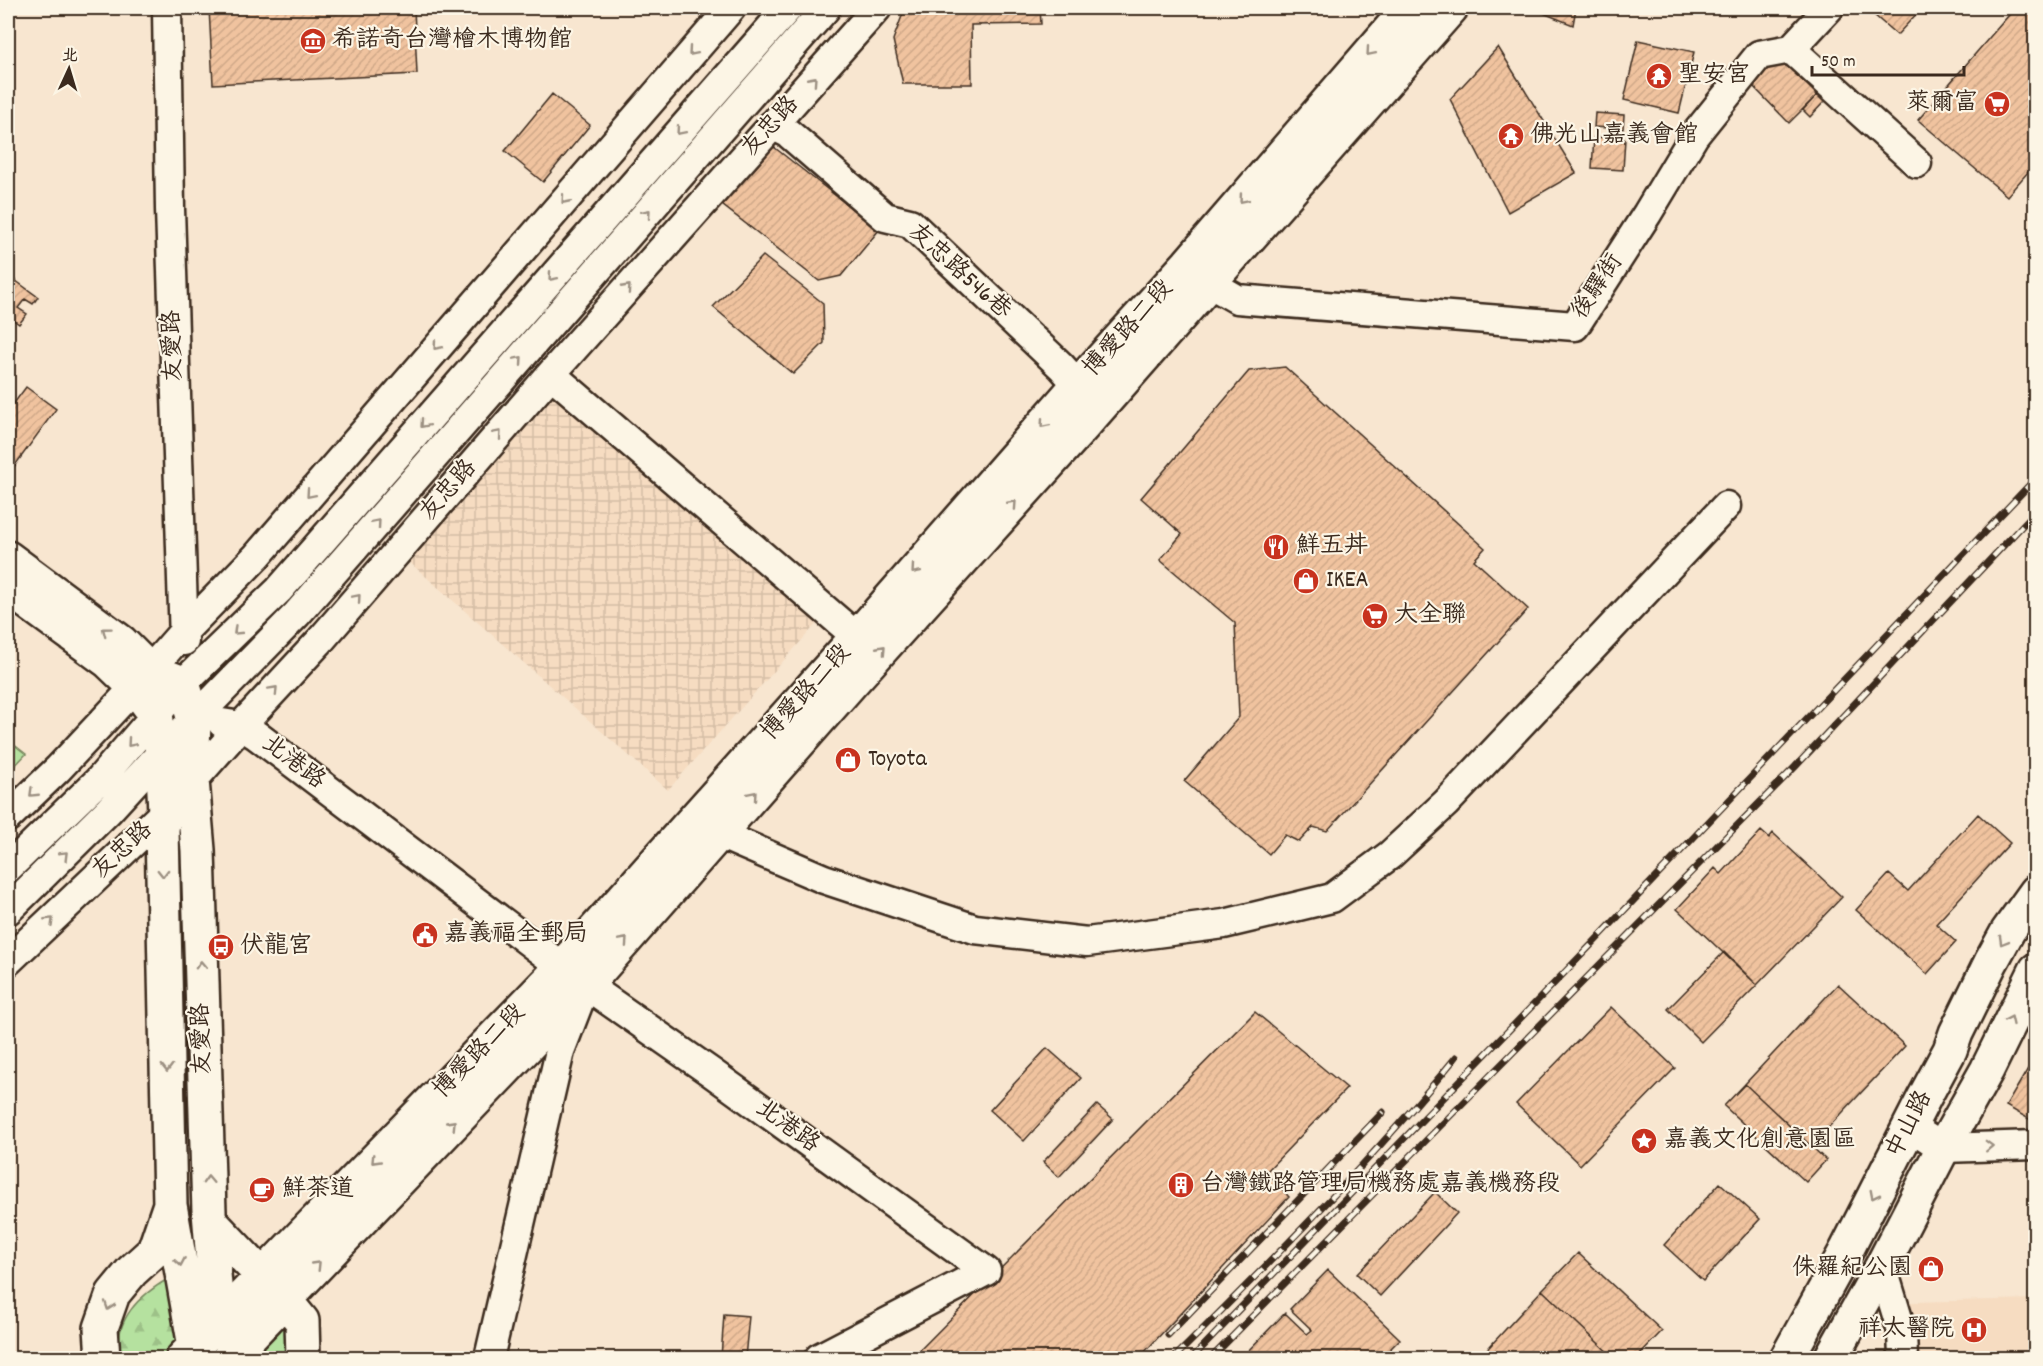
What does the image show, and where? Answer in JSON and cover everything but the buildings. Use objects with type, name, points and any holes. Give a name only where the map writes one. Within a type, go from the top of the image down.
[{"type":"main road","name":"博愛路二段","points":[[234,1357],[274,1288],[574,976],[720,834],[852,682],[1084,425],[1198,274],[1409,8]]},
{"type":"main road","name":"博愛路二段","points":[[574,976],[857,637],[1078,385],[1198,274],[1451,8]]},
{"type":"main road","points":[[8,558],[121,642],[142,678],[156,715],[162,752]]},
{"type":"main road","points":[[8,588],[109,662],[142,678],[183,683],[194,720]]},
{"type":"main road","name":"友愛路","points":[[194,720],[192,780],[197,830],[211,1222],[218,1323],[234,1357]]},
{"type":"main road","name":"友愛路","points":[[162,752],[165,812],[162,829],[170,1205],[192,1355]]},
{"type":"main road","name":"中山路","points":[[1787,1359],[1950,1050],[1991,962],[2008,931],[2036,892]]},
{"type":"main road","name":"中山路","points":[[1831,1359],[1987,1070],[2036,970]]},
{"type":"main road","points":[[103,1359],[101,1328],[113,1294],[132,1271],[154,1251],[170,1205]]},
{"type":"main road","points":[[211,1222],[302,1321],[303,1359]]},
{"type":"main road","points":[[1852,1239],[1882,1266]]},
{"type":"main road","name":"博愛路二段","points":[[192,1355],[218,1323],[274,1288]]},
{"type":"street","name":"友愛路","points":[[167,8],[170,221],[184,631],[183,683]]},
{"type":"street","points":[[8,817],[58,769],[184,631],[257,556],[731,8]]},
{"type":"street","points":[[8,868],[100,779],[183,683],[279,590],[788,8]]},
{"type":"street","name":"友忠路","points":[[8,910],[108,811],[162,752],[297,614],[826,8]]},
{"type":"street","name":"友忠路","points":[[8,961],[165,812],[319,642],[551,374],[877,8]]},
{"type":"street","points":[[1829,8],[1791,50],[1917,164]]},
{"type":"street","name":"後驛街","points":[[1198,274],[1237,299],[1575,326],[1694,136],[1759,55],[1791,50]]},
{"type":"street","name":"友忠路546巷","points":[[772,125],[788,133],[885,217],[910,223],[1061,366],[1078,385]]},
{"type":"street","points":[[551,374],[857,637]]},
{"type":"street","points":[[1078,385],[1084,425]]},
{"type":"street","points":[[720,834],[824,879],[975,929],[1087,942],[1224,924],[1332,898],[1390,855],[1446,803],[1726,506]]},
{"type":"street","name":"北港路","points":[[194,720],[241,726],[266,742],[574,976],[986,1271],[819,1359]]},
{"type":"street","points":[[489,1359],[560,1051],[574,976]]},
{"type":"street","points":[[1909,1126],[1943,1148],[2036,1145]]},
{"type":"street","points":[[1882,1266],[1902,1345]]},
{"type":"shaded area","points":[[550,384],[819,621],[668,790],[399,553]]},
{"type":"shaded area","name":"祥太醫院","points":[[2035,1299],[2035,1358],[1916,1358],[1910,1302]]},
{"type":"green space","points":[[8,740],[26,754],[8,773]]},
{"type":"green space","points":[[171,1277],[177,1345],[158,1358],[118,1358],[120,1331],[131,1310],[148,1292]]},
{"type":"green space","points":[[284,1318],[297,1358],[265,1358],[256,1349]]},
{"type":"railway","points":[[1192,1358],[1594,942],[2036,478]]},
{"type":"railway","points":[[1211,1358],[1795,767],[2036,511]]},
{"type":"railway","points":[[1174,1358],[1354,1174],[1456,1057]]},
{"type":"railway","points":[[1168,1335],[1383,1112]]},
{"type":"place","name":"希諾奇台灣檜木博物館","points":[[313,41]]},
{"type":"place","name":"聖安宮","points":[[1659,76]]},
{"type":"place","name":"萊爾富","points":[[1997,104]]},
{"type":"place","name":"佛光山嘉義會館","points":[[1511,136]]},
{"type":"place","name":"鮮五丼","points":[[1276,547]]},
{"type":"place","name":"IKEA","points":[[1306,581]]},
{"type":"place","name":"大全聯","points":[[1375,616]]},
{"type":"place","name":"Toyota","points":[[848,760]]},
{"type":"place","name":"嘉義福全郵局","points":[[425,935]]},
{"type":"place","name":"伏龍宮","points":[[221,947]]},
{"type":"place","name":"嘉義文化創意園區","points":[[1644,1141]]},
{"type":"place","name":"台灣鐵路管理局機務處嘉義機務段","points":[[1181,1185]]},
{"type":"place","name":"鮮茶道","points":[[262,1190]]},
{"type":"place","name":"侏羅紀公園","points":[[1931,1269]]},
{"type":"place","name":"祥太醫院","points":[[1974,1330]]}]
